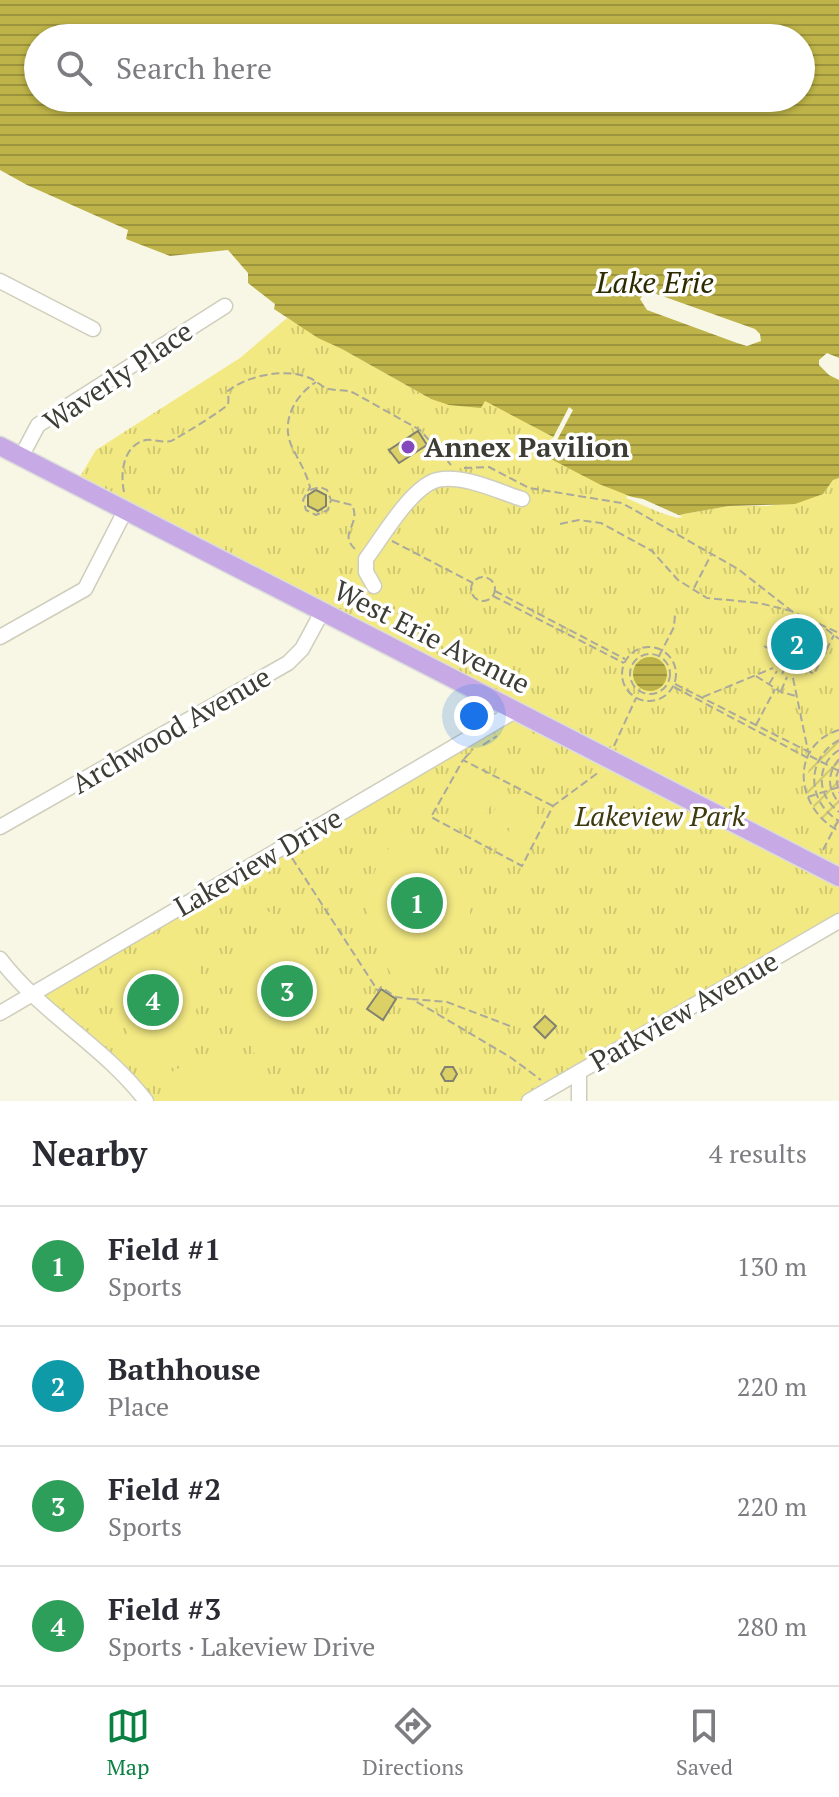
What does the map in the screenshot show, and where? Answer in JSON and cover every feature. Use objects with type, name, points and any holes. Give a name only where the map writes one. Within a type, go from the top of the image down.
[{"type":"main road","name":"West Erie Avenue","points":[[0,446],[125,501],[322,612],[839,877]]},
{"type":"street","points":[[0,281],[93,329]]},
{"type":"street","name":"Waverly Place","points":[[21,457],[38,425],[225,306]]},
{"type":"street","points":[[374,586],[366,572],[366,559],[417,493],[431,482],[452,475],[522,499]]},
{"type":"street","points":[[0,637],[85,589],[125,501]]},
{"type":"street","name":"Archwood Avenue","points":[[0,827],[288,663],[302,649],[322,612]]},
{"type":"street","name":"Lakeview Drive","points":[[0,1013],[515,711]]},
{"type":"street","name":"Parkview Avenue","points":[[529,1101],[839,921]]},
{"type":"street","points":[[0,959],[31,995],[112,1061],[146,1101]]},
{"type":"street","points":[[579,1072],[579,1101]]},
{"type":"path","points":[[125,501],[123,470],[132,448],[146,440],[173,440],[197,423],[217,415],[228,404],[228,391],[233,386],[252,379],[290,373],[327,388],[354,393],[420,430],[452,475],[474,465],[489,467],[529,488],[622,503],[738,569],[793,612]]},
{"type":"path","points":[[310,490],[302,462],[289,439],[289,424],[299,395],[317,382]]},
{"type":"path","points":[[320,487],[327,490],[330,507],[316,515],[309,513],[303,500],[310,490],[320,487]]},
{"type":"path","points":[[331,500],[352,505],[356,512],[348,542],[366,559]]},
{"type":"path","points":[[560,524],[579,520],[601,523],[652,551],[678,580],[707,598],[759,603],[793,612],[839,633]]},
{"type":"path","points":[[385,535],[473,583]]},
{"type":"path","points":[[693,589],[712,554]]},
{"type":"path","points":[[480,578],[488,578],[495,591],[486,601],[475,598],[473,583],[480,578]]},
{"type":"path","points":[[495,591],[632,664]]},
{"type":"path","points":[[493,596],[563,629]]},
{"type":"path","points":[[531,615],[533,611]]},
{"type":"path","points":[[659,656],[674,627],[675,614]]},
{"type":"path","points":[[822,625],[839,639]]},
{"type":"path","points":[[764,646],[814,674],[834,635]]},
{"type":"path","points":[[649,647],[662,651],[672,660],[675,668],[673,685],[661,698],[653,701],[637,698],[625,685],[626,662],[640,649],[649,647]]},
{"type":"path","points":[[642,656],[659,656],[668,665],[668,683],[658,692],[651,694],[641,691],[631,678],[632,664],[642,656]]},
{"type":"path","points":[[782,674],[790,660]]},
{"type":"path","points":[[701,699],[773,668]]},
{"type":"path","points":[[768,685],[777,671]]},
{"type":"path","points":[[755,675],[775,689],[797,697]]},
{"type":"path","points":[[781,692],[787,677]]},
{"type":"path","points":[[793,678],[809,755]]},
{"type":"path","points":[[668,683],[839,770],[839,793]]},
{"type":"path","points":[[755,727],[775,689]]},
{"type":"path","points":[[613,747],[641,691]]},
{"type":"path","points":[[839,730],[819,742],[809,755],[804,774],[812,810],[825,824],[839,831]]},
{"type":"path","points":[[501,734],[491,743],[473,749],[463,760],[431,817],[522,866],[553,806],[598,775],[601,767]]},
{"type":"path","points":[[823,850],[839,821],[826,812],[816,795],[814,773],[818,760],[829,746],[839,740]]},
{"type":"path","points":[[839,750],[825,764],[822,775],[823,792],[839,812]]},
{"type":"path","points":[[839,759],[829,776],[831,790],[839,803]]},
{"type":"path","points":[[463,760],[553,806]]},
{"type":"path","points":[[807,798],[838,788]]},
{"type":"path","points":[[285,846],[378,991],[381,987],[396,997],[447,1002],[510,1026]]},
{"type":"path","points":[[412,999],[510,1057],[543,1081]]},
{"type":"green space","name":"Lakeview Park","points":[[287,318],[431,399],[484,400],[557,439],[548,457],[678,515],[729,506],[768,506],[823,494],[833,480],[839,478],[839,921],[529,1101],[146,1101],[31,995],[515,711],[75,485],[96,450],[240,358]]},
{"type":"green space","points":[[839,733],[839,828],[815,808],[807,782],[815,755]]},
{"type":"green space","points":[[463,775],[478,783],[461,815],[446,807]]},
{"type":"green space","points":[[482,785],[497,793],[480,826],[465,818]]},
{"type":"green space","points":[[507,793],[516,798],[514,802],[517,803],[500,836],[497,834],[495,838],[486,834],[488,830],[485,828],[502,796],[505,797]]},
{"type":"green space","points":[[527,803],[536,808],[534,812],[537,814],[520,846],[514,848],[506,844],[508,840],[505,838],[522,806],[525,807]]},
{"type":"green space","points":[[407,826],[470,905],[470,915],[396,983],[375,939],[368,901],[370,883],[378,865]]},
{"type":"green space","points":[[269,911],[338,985],[339,996],[263,1073],[240,1016],[234,984],[244,957]]},
{"type":"green space","points":[[195,936],[200,978],[193,1018],[178,1042],[148,1064],[100,987],[103,977]]},
{"type":"green space","points":[[227,1061],[257,1085],[264,1101],[169,1101],[157,1080],[190,1062]]},
{"type":"water","name":"Lake Erie","points":[[0,0],[839,0],[839,478],[833,480],[823,494],[795,504],[729,506],[678,515],[599,484],[547,457],[557,439],[485,401],[481,408],[449,405],[431,399],[318,338],[274,309],[275,304],[248,283],[248,273],[228,250],[170,256],[126,239],[128,230],[0,170]]},
{"type":"water","points":[[650,657],[662,662],[667,674],[662,686],[650,691],[638,686],[633,674],[638,662]]},
{"type":"pier","points":[[651,292],[755,329],[761,341],[747,346],[647,310],[640,299],[644,293]]},
{"type":"pier","points":[[827,353],[839,358],[839,380],[819,365],[819,360]]},
{"type":"pier","points":[[569,407],[573,410],[546,461],[544,455]]},
{"type":"pier","points":[[627,496],[643,499],[683,517],[661,513]]},
{"type":"building","name":"Annex Pavilion","points":[[418,431],[427,445],[399,463],[389,450]]},
{"type":"building","points":[[316,490],[326,495],[326,506],[318,511],[308,506],[308,495]]},
{"type":"building","points":[[783,624],[822,645],[811,665],[797,658],[795,662],[790,660],[782,655],[784,651],[772,644]]},
{"type":"building","points":[[381,989],[396,999],[383,1020],[367,1009]]},
{"type":"building","points":[[545,1016],[556,1026],[545,1038],[534,1027]]},
{"type":"building","points":[[445,1067],[453,1067],[457,1074],[453,1081],[445,1081],[441,1074]]},
{"type":"place","name":"Annex Pavilion","points":[[408,447]]},
{"type":"place","name":"Bathhouse","points":[[797,644]]},
{"type":"place","name":"Field #1","points":[[417,903]]},
{"type":"place","name":"Field #2","points":[[287,991]]},
{"type":"place","name":"Field #3","points":[[153,1000]]}]
